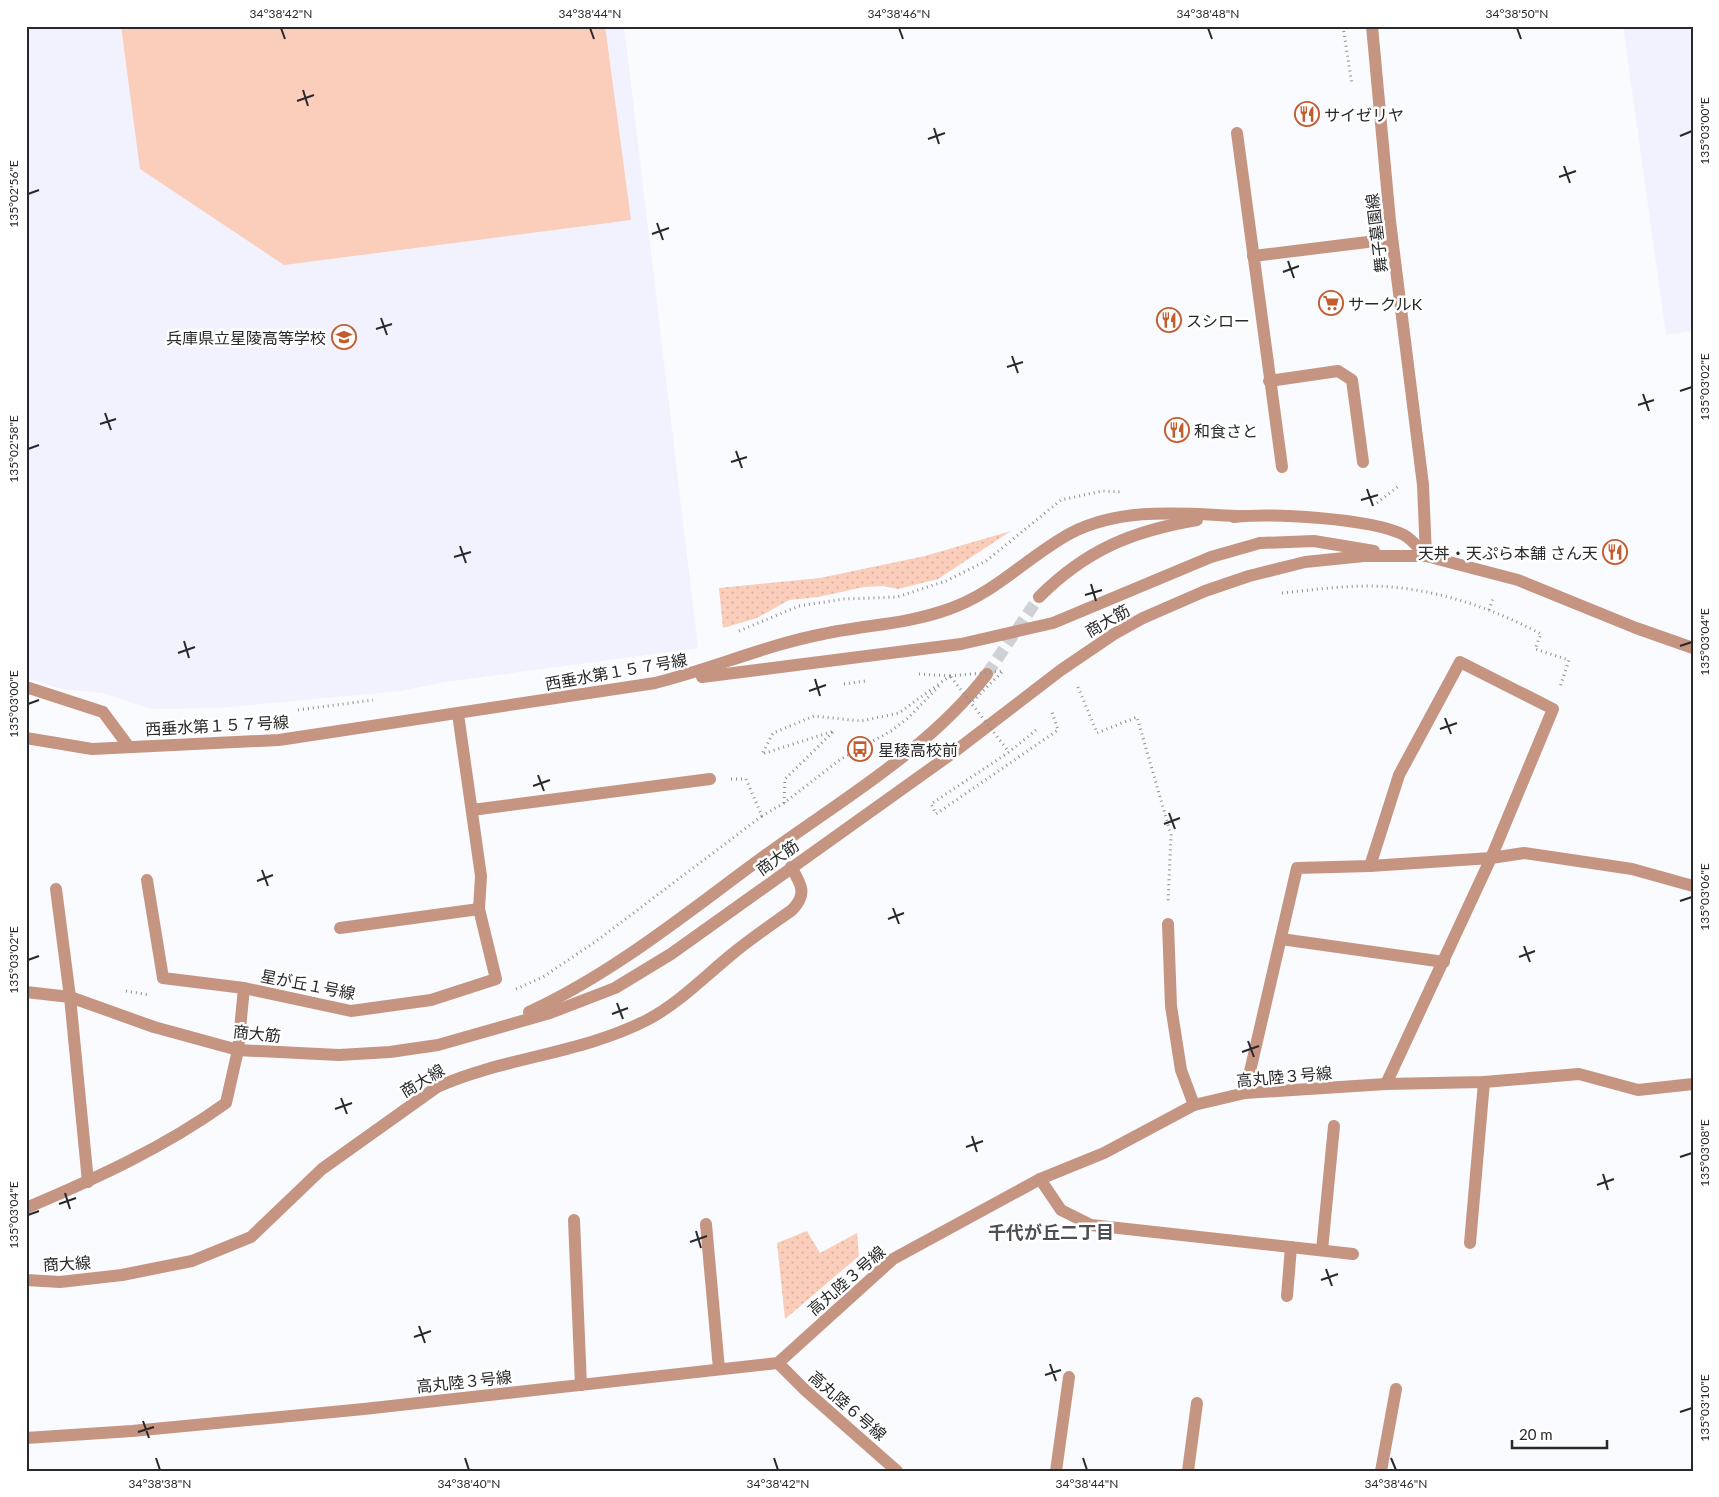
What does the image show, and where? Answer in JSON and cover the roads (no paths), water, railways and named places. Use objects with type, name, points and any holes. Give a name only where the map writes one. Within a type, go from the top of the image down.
[{"type":"street","name":"舞子墓園線","points":[[1372,26],[1392,239],[1423,485],[1426,556]]},
{"type":"street","points":[[1237,134],[1282,467]]},
{"type":"street","points":[[1253,256],[1392,239]]},
{"type":"street","points":[[1269,381],[1338,371],[1352,380],[1363,462]]},
{"type":"street","name":"西垂水第１５７号線","points":[[26,738],[92,749],[279,740],[655,683],[698,672],[822,634],[894,623],[949,610],[973,600],[1000,583],[1047,548],[1070,534],[1096,522],[1122,516],[1152,514],[1242,516]]},
{"type":"street","points":[[1039,597],[1068,570],[1111,544],[1139,533],[1170,525],[1242,516],[1340,520],[1375,526],[1404,535],[1426,556]]},
{"type":"street","points":[[655,683],[961,644],[1054,623],[1211,558],[1260,543],[1314,541],[1394,555]]},
{"type":"street","name":"商大筋","points":[[26,992],[70,997],[154,1027],[238,1050],[339,1055],[390,1052],[438,1045],[582,1002],[622,983],[671,954],[954,752],[1086,651],[1143,618],[1205,591],[1277,568],[1338,558],[1394,555],[1426,556],[1518,580],[1636,628],[1693,648]]},
{"type":"street","points":[[1370,866],[1399,775],[1460,662],[1553,709],[1491,858],[1386,1084]]},
{"type":"street","name":"商大筋","points":[[491,1030],[577,989],[631,952],[920,743],[951,716],[987,674]]},
{"type":"street","points":[[26,687],[103,712],[129,747]]},
{"type":"street","name":"星が丘１号線","points":[[26,1208],[88,1182],[194,1126],[226,1103],[238,1050],[244,988],[351,1011],[431,1000],[496,979],[479,909],[481,876],[458,714]]},
{"type":"street","points":[[472,810],[710,779]]},
{"type":"street","points":[[1245,1093],[1297,868],[1370,866],[1491,858],[1524,852],[1632,869],[1693,886]]},
{"type":"street","name":"商大線","points":[[26,1280],[60,1282],[131,1273],[192,1261],[251,1237],[322,1170],[437,1087],[458,1078],[583,1045],[646,1020],[673,1004],[730,956],[800,902],[802,891],[791,867]]},
{"type":"street","points":[[147,880],[163,978],[244,988]]},
{"type":"street","points":[[56,890],[70,997],[88,1182]]},
{"type":"street","points":[[340,928],[479,909]]},
{"type":"street","points":[[1168,924],[1171,1006],[1181,1070],[1194,1104]]},
{"type":"street","points":[[1281,939],[1444,962]]},
{"type":"street","name":"高丸陸３号線","points":[[26,1438],[219,1423],[778,1363],[893,1259],[1040,1179],[1104,1153],[1194,1104],[1245,1093],[1386,1084],[1484,1082],[1580,1074],[1638,1090],[1693,1084]]},
{"type":"street","points":[[1470,1244],[1484,1082]]},
{"type":"street","points":[[1322,1250],[1334,1126]]},
{"type":"street","points":[[1040,1179],[1062,1210],[1091,1225],[1353,1254]]},
{"type":"street","points":[[574,1220],[581,1385]]},
{"type":"street","points":[[706,1224],[719,1369]]},
{"type":"street","points":[[1287,1296],[1291,1247]]},
{"type":"street","name":"高丸陸６号線","points":[[778,1363],[897,1471]]},
{"type":"street","points":[[1056,1471],[1069,1377]]},
{"type":"street","points":[[1381,1471],[1396,1390]]},
{"type":"street","points":[[1188,1471],[1197,1403]]},
{"type":"tunnel","points":[[987,674],[1039,597]]},
{"type":"place","name":"サイゼリヤ","points":[[1307,114]]},
{"type":"place","name":"サークルK","points":[[1331,303]]},
{"type":"place","name":"スシロー","points":[[1169,320]]},
{"type":"place","name":"兵庫県立星陵高等学校","points":[[344,337]]},
{"type":"place","name":"和食さと","points":[[1177,430]]},
{"type":"place","name":"天丼・天ぷら本舗 さん天","points":[[1615,552]]},
{"type":"place","name":"星稜高校前","points":[[860,749]]},
{"type":"district","name":"千代が丘二丁目","points":[[1051,1232]]}]
